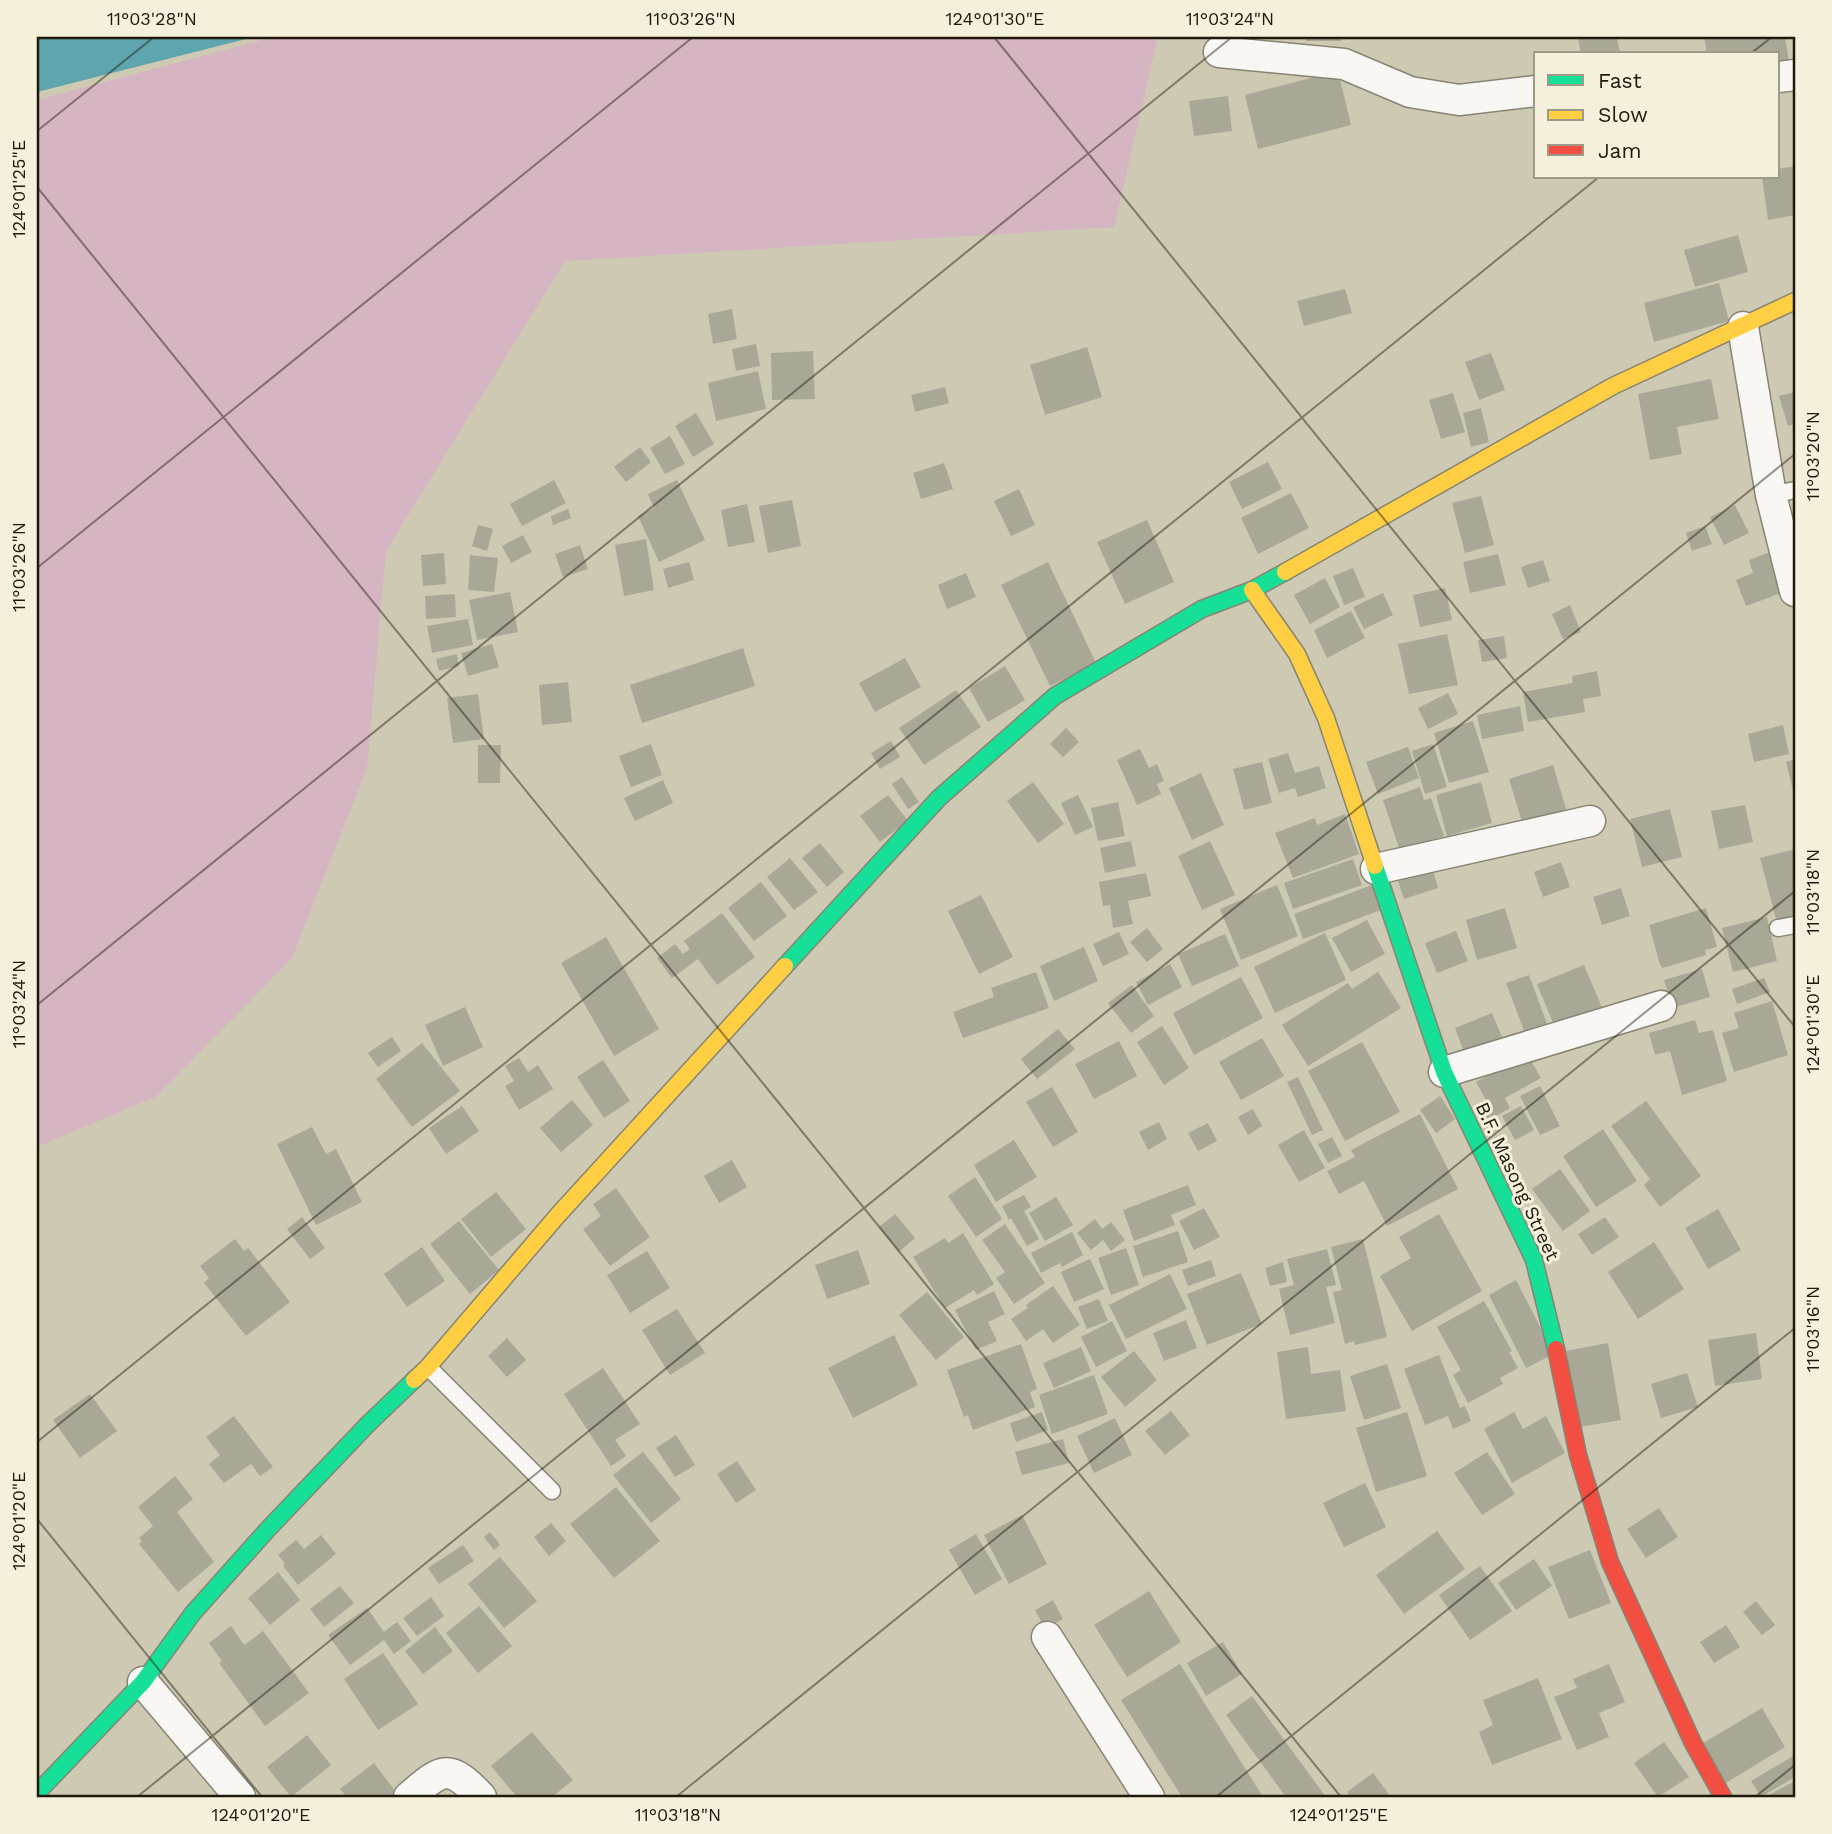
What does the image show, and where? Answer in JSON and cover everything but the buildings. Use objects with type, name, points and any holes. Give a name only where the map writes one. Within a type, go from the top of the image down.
[{"type":"street","points":[[1219,52],[1345,64],[1409,92],[1459,100],[1534,91]]},
{"type":"street","points":[[37,1793],[143,1682],[193,1613],[244,1556],[368,1423],[428,1367],[558,1215],[939,798],[1055,696],[1202,609],[1252,590],[1613,386],[1795,301]]},
{"type":"street","points":[[1743,327],[1783,493],[1795,592]]},
{"type":"street","name":"B.F. Masong Street","points":[[1252,590],[1297,654],[1326,718],[1444,1072],[1534,1260],[1552,1327],[1578,1455],[1610,1562],[1693,1743],[1723,1797]]},
{"type":"street","points":[[1376,869],[1590,821]]},
{"type":"street","points":[[1444,1072],[1661,1006]]},
{"type":"street","points":[[1047,1637],[1149,1797]]},
{"type":"street","points":[[143,1682],[240,1797]]},
{"type":"street","points":[[409,1797],[435,1775],[451,1774],[464,1780],[481,1797]]},
{"type":"lane","points":[[1779,928],[1795,925]]},
{"type":"lane","points":[[428,1367],[552,1491]]},
{"type":"shaded area","points":[[274,37],[1158,37],[1114,227],[565,261],[386,551],[367,768],[292,958],[157,1096],[37,1147],[37,100]]},
{"type":"water","points":[[37,37],[254,37],[37,92]]},
{"type":"traffic: fast","points":[[785,966],[939,798],[1055,696],[1202,609],[1252,590],[1285,572]]},
{"type":"traffic: fast","points":[[1375,866],[1444,1072],[1534,1260],[1556,1349]]},
{"type":"traffic: fast","points":[[37,1793],[143,1682],[193,1613],[269,1528],[414,1380]]},
{"type":"traffic: slow","points":[[1285,572],[1613,386],[1795,301]]},
{"type":"traffic: slow","points":[[1252,590],[1297,654],[1326,718],[1375,866]]},
{"type":"traffic: slow","points":[[414,1380],[558,1215],[785,966]]},
{"type":"traffic: jam","points":[[1556,1349],[1578,1455],[1610,1562],[1693,1743],[1723,1797]]}]
